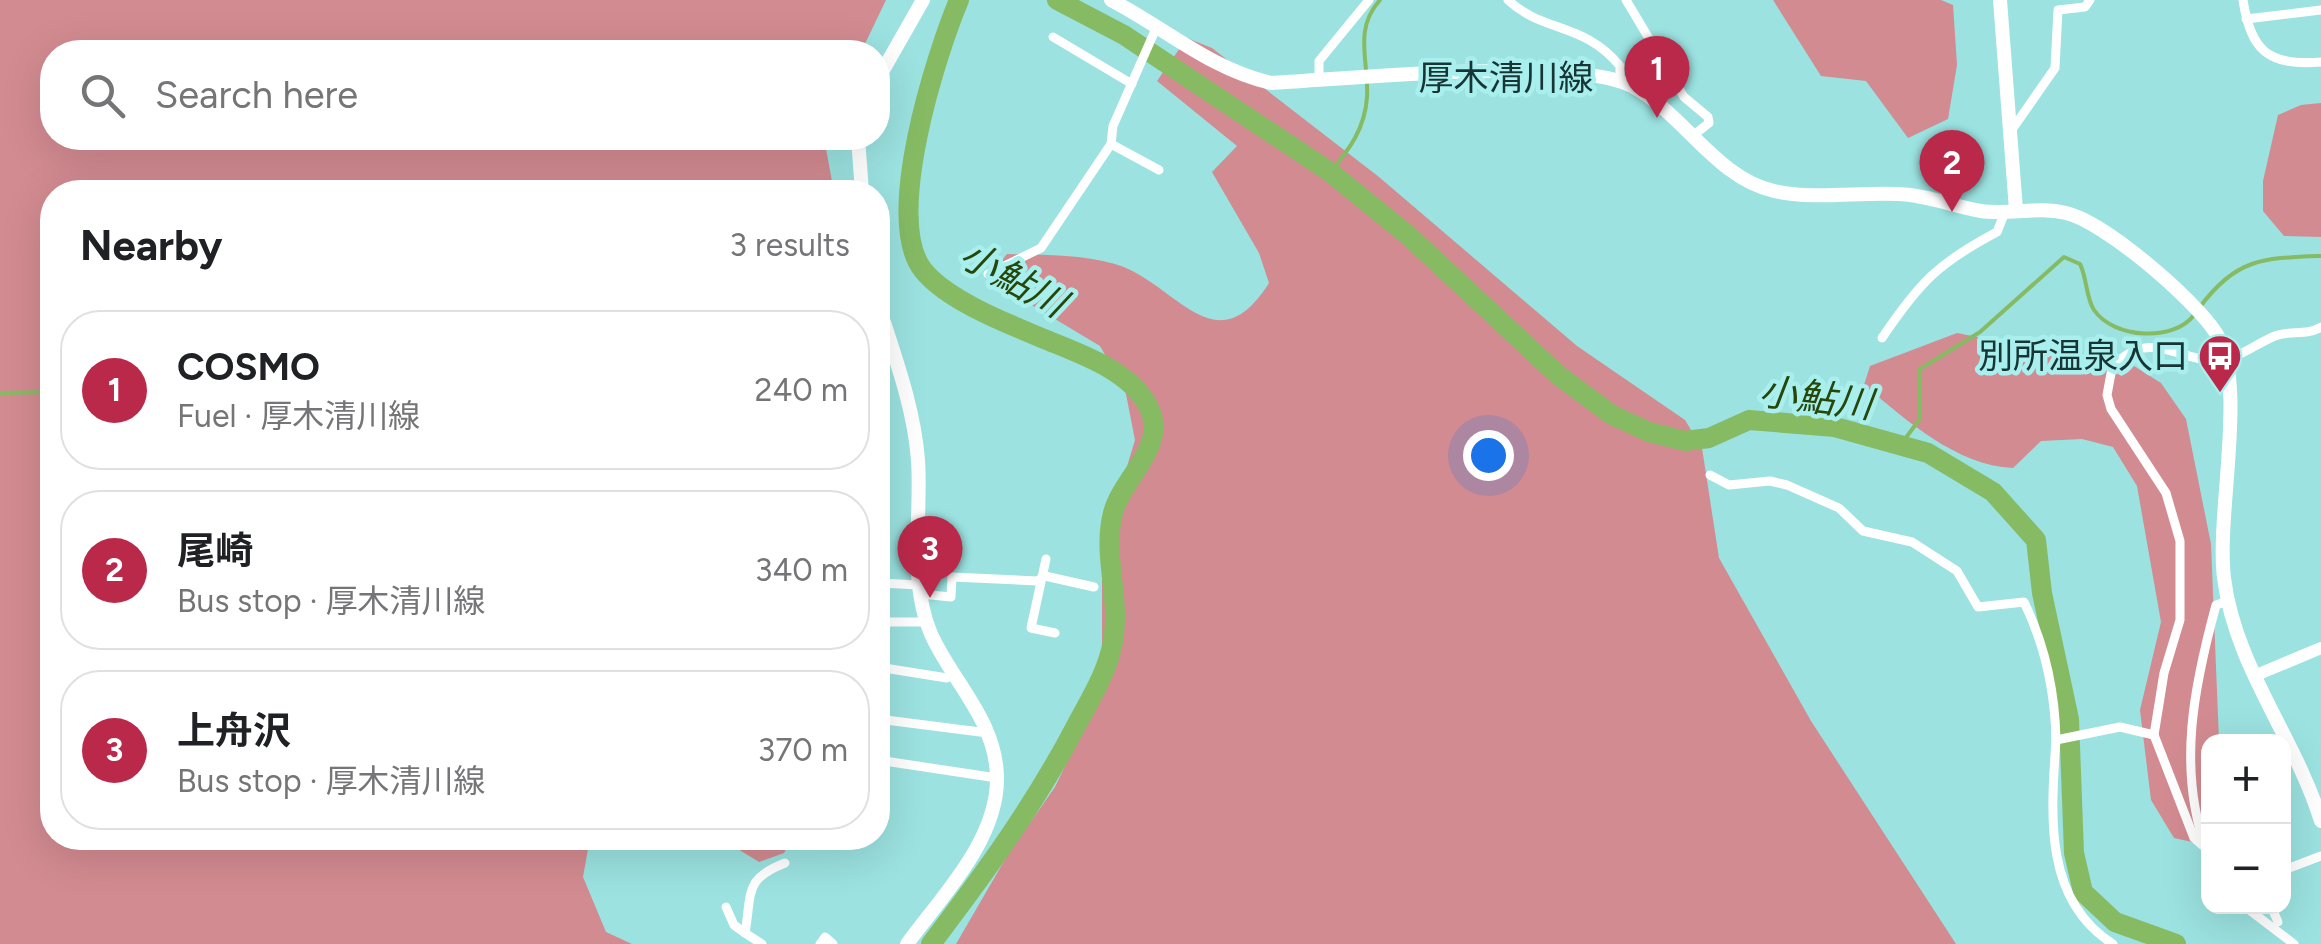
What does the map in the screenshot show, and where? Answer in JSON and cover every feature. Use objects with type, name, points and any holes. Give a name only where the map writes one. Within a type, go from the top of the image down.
[{"type":"main road","points":[[890,58],[923,0]]},
{"type":"main road","points":[[1111,0],[1238,76],[1271,83],[1319,80]]},
{"type":"main road","points":[[2000,0],[2010,211]]},
{"type":"main road","name":"厚木清川線","points":[[1319,80],[1568,71],[1620,81],[1658,103],[1735,174],[1778,192],[1902,194],[2010,211],[2062,212],[2104,230],[2203,318],[2226,358]]},
{"type":"main road","points":[[859,150],[861,180]]},
{"type":"main road","points":[[890,345],[913,424],[921,590],[927,622],[988,734],[997,778],[984,834],[908,944]]},
{"type":"main road","points":[[2226,358],[2230,389],[2222,533],[2228,601],[2254,676],[2316,788],[2321,822]]},
{"type":"street","points":[[1319,80],[1320,61],[1366,3],[1350,0]]},
{"type":"street","points":[[1508,0],[1527,15],[1592,39],[1620,66],[1620,81]]},
{"type":"street","points":[[1626,0],[1684,96],[1708,117],[1709,123],[1695,134]]},
{"type":"street","points":[[2009,133],[2055,68],[2058,10],[2085,7],[2090,0]]},
{"type":"street","points":[[2243,0],[2246,19],[2258,46],[2272,57],[2294,64],[2321,62]]},
{"type":"street","points":[[2246,19],[2321,10]]},
{"type":"street","points":[[988,274],[1041,248],[1111,144],[1113,126],[1157,26]]},
{"type":"street","points":[[1054,37],[1133,82]]},
{"type":"street","points":[[1111,144],[1158,170]]},
{"type":"street","points":[[1882,338],[1918,286],[1956,254],[1997,232],[2010,211]]},
{"type":"street","points":[[2201,845],[2194,838],[2154,735],[2164,672],[2180,620],[2180,541],[2166,493],[2111,410],[2107,383],[2120,359],[2133,352],[2166,346],[2215,360],[2281,334],[2308,333],[2321,327]]},
{"type":"street","points":[[1710,475],[1729,485],[1770,480],[1788,485],[1839,508],[1863,531],[1912,542],[1957,571],[1978,607],[2024,602],[2050,678],[2057,740],[2055,848],[2064,892],[2082,921],[2113,944]]},
{"type":"street","points":[[1046,560],[1031,628],[1055,633]]},
{"type":"street","points":[[890,585],[951,597],[952,577],[1037,581],[1044,576],[1094,587]]},
{"type":"street","points":[[2201,833],[2191,803],[2191,700],[2216,605],[2228,601]]},
{"type":"street","points":[[890,622],[927,622]]},
{"type":"street","points":[[2254,676],[2321,648]]},
{"type":"street","points":[[890,669],[947,678],[955,674]]},
{"type":"street","points":[[890,720],[988,734]]},
{"type":"street","points":[[2057,740],[2120,727],[2154,735]]},
{"type":"street","points":[[890,762],[997,778]]},
{"type":"street","points":[[2291,867],[2321,856]]},
{"type":"street","points":[[745,933],[756,876],[786,864]]},
{"type":"street","points":[[726,908],[734,925],[758,943]]},
{"type":"street","points":[[2255,914],[2294,944]]},
{"type":"street","points":[[2274,914],[2278,922]]},
{"type":"street","points":[[820,944],[825,938],[833,944]]},
{"type":"shaded area","points":[[0,0],[886,0],[867,40],[40,40],[40,150],[826,150],[832,180],[40,180],[40,850],[588,850],[583,877],[606,932],[632,944],[0,944]]},
{"type":"shaded area","points":[[1773,0],[1941,0],[1953,5],[1957,65],[1948,119],[1908,138],[1866,81],[1821,76]]},
{"type":"shaded area","points":[[1187,38],[1212,48],[1379,177],[1577,346],[1685,420],[1702,448],[1719,558],[1811,721],[1956,944],[956,944],[1007,856],[1055,787],[1102,689],[1102,550],[1135,440],[1125,389],[1100,346],[1025,301],[999,264],[1007,254],[1075,257],[1115,264],[1137,273],[1194,312],[1212,319],[1231,319],[1249,308],[1269,283],[1259,253],[1212,172],[1237,146],[1157,81]]},
{"type":"shaded area","points":[[2321,103],[2321,237],[2284,236],[2263,211],[2263,181],[2278,115],[2301,105]]},
{"type":"shaded area","points":[[1957,333],[2039,349],[2118,356],[2161,383],[2186,419],[2211,544],[2219,734],[2201,734],[2201,842],[2174,838],[2151,800],[2140,710],[2161,622],[2137,486],[2113,447],[2082,439],[2041,441],[2013,468],[1972,459],[1933,438],[1864,385],[1870,366]]},
{"type":"shaded area","points":[[740,850],[786,850],[784,853],[759,862]]},
{"type":"waterway","name":"小鮎川","points":[[931,944],[1027,810],[1103,674],[1115,625],[1109,545],[1113,513],[1153,433],[1147,404],[1118,374],[965,303],[934,282],[923,270],[912,246],[909,214],[917,137],[938,58],[959,0]]},
{"type":"waterway","name":"小鮎川","points":[[1057,0],[1124,35],[1330,172],[1409,236],[1558,375],[1612,415],[1649,432],[1685,441],[1709,438],[1749,420],[1835,427],[1928,453],[1993,492],[2036,540],[2042,593],[2069,719],[2074,853],[2083,892],[2115,922],[2176,944]]},
{"type":"waterway","points":[[1330,172],[1350,146],[1363,119],[1367,97],[1365,34],[1380,0]]},
{"type":"waterway","points":[[2200,307],[2226,279],[2252,264],[2321,256]]},
{"type":"waterway","points":[[1902,443],[1919,420],[1920,369],[1980,332],[2064,257],[2080,264],[2094,310],[2115,327],[2144,334],[2159,333],[2185,324],[2194,315]]},
{"type":"waterway","points":[[0,393],[40,392]]},
{"type":"place","name":"COSMO","points":[[1657,118]]},
{"type":"place","name":"尾崎","points":[[1952,212]]},
{"type":"place","name":"別所温泉入口","points":[[2220,394]]},
{"type":"place","name":"上舟沢","points":[[930,598]]}]
